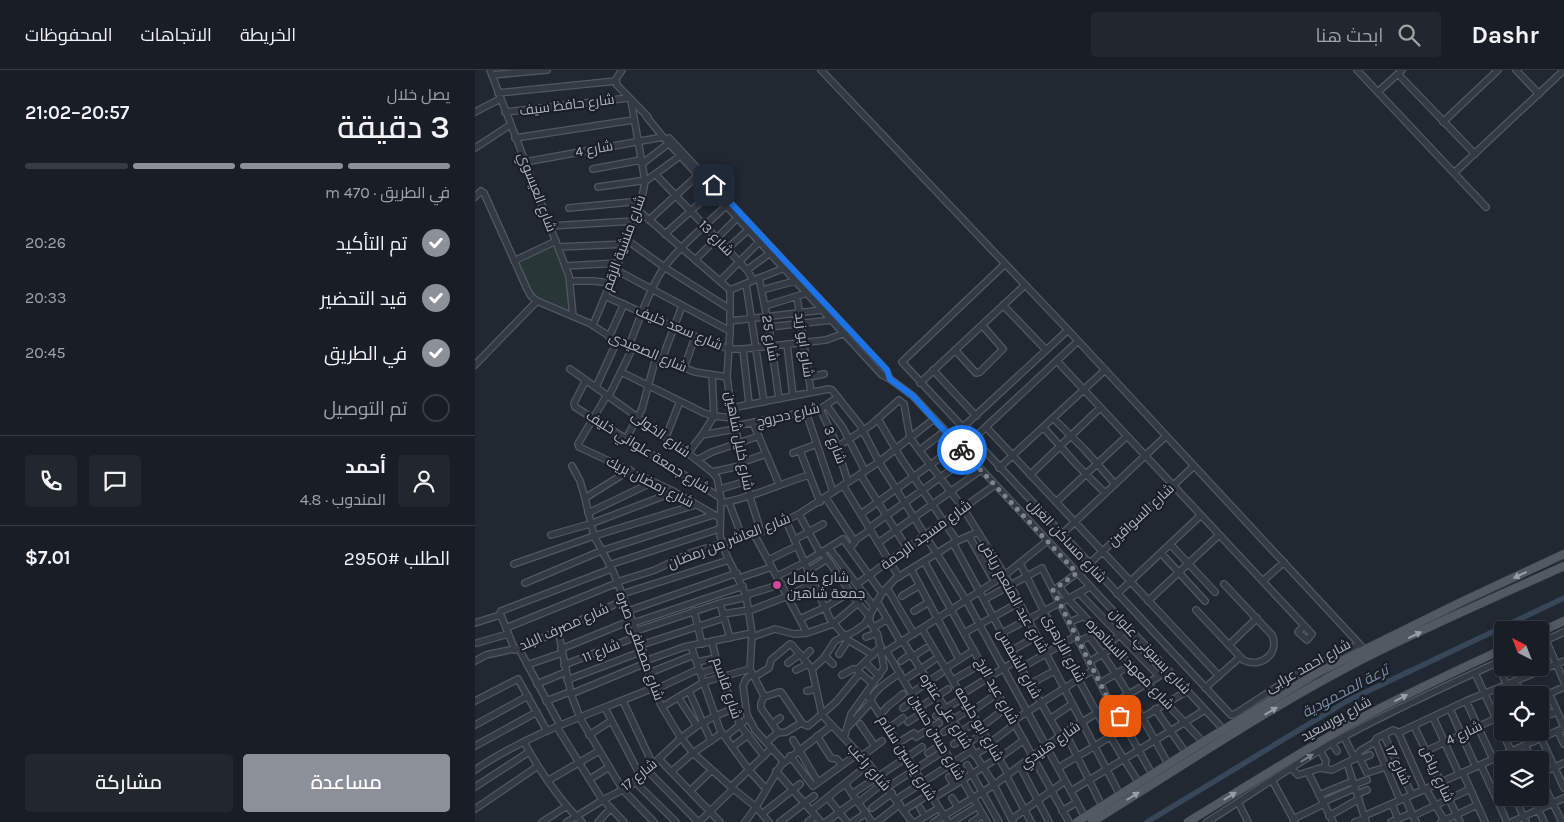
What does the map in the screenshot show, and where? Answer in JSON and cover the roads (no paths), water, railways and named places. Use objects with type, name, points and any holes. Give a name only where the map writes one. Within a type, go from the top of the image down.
[{"type":"main road","name":"شارع احمد عرابى","points":[[1089,819],[1102,806],[1223,729],[1362,647],[1564,554]]},
{"type":"main road","name":"شارع احمد عرابى","points":[[1077,822],[1089,819],[1322,681],[1362,660],[1564,566]]},
{"type":"main road","points":[[1549,628],[1564,621]]},
{"type":"main road","name":"شارع بورسعيد","points":[[1188,822],[1363,717],[1494,653]]},
{"type":"street","points":[[491,73],[547,70]]},
{"type":"street","points":[[821,70],[1068,330],[1362,647]]},
{"type":"street","points":[[1357,70],[1486,207]]},
{"type":"street","points":[[1443,122],[1498,70]]},
{"type":"street","points":[[1516,70],[1539,94]]},
{"type":"street","points":[[1454,174],[1564,70]]},
{"type":"street","points":[[475,112],[499,96],[616,82],[621,71]]},
{"type":"street","points":[[1378,92],[1400,72],[1443,122],[1475,154]]},
{"type":"street","name":"شارع العيسوي","points":[[491,73],[571,282],[573,316]]},
{"type":"street","name":"شارع بسيوني علوان","points":[[616,82],[618,87],[687,156],[847,332],[882,375],[913,396],[1223,729]]},
{"type":"street","name":"شارع حافظ سيف","points":[[505,112],[630,99]]},
{"type":"street","name":"شارع منشية الزقم","points":[[593,325],[634,222],[645,181],[630,99]]},
{"type":"street","name":"شارع بسيوني علوان","points":[[646,116],[680,156],[831,320],[847,332]]},
{"type":"street","points":[[515,138],[633,120]]},
{"type":"street","points":[[475,148],[510,125]]},
{"type":"street","name":"شارع 4","points":[[525,162],[663,137]]},
{"type":"street","points":[[593,169],[641,162],[669,143]]},
{"type":"street","points":[[598,187],[645,181],[656,175],[680,156]]},
{"type":"street","name":"شارع 13","points":[[656,175],[756,279]]},
{"type":"street","points":[[649,220],[698,175]]},
{"type":"street","points":[[665,234],[713,191]]},
{"type":"street","points":[[475,196],[481,192],[484,193],[527,289],[537,301],[475,365]]},
{"type":"street","points":[[569,208],[641,201]]},
{"type":"street","points":[[593,418],[621,372],[642,313],[664,267],[726,206]]},
{"type":"street","points":[[638,210],[730,290],[784,268]]},
{"type":"street","points":[[695,260],[737,218]]},
{"type":"street","points":[[550,226],[634,222]]},
{"type":"street","points":[[727,249],[748,230]]},
{"type":"street","points":[[514,261],[556,241]]},
{"type":"street","points":[[558,248],[626,242],[730,309]]},
{"type":"street","points":[[720,281],[759,242]]},
{"type":"street","points":[[747,270],[770,253]]},
{"type":"street","points":[[565,266],[618,263]]},
{"type":"street","name":"شارع مساكن الغزل","points":[[1005,264],[903,359],[903,364],[999,468],[1229,714],[1233,715],[1289,679],[1362,647]]},
{"type":"street","points":[[616,270],[731,331]]},
{"type":"street","name":"شارع 25","points":[[756,279],[762,290],[779,399]]},
{"type":"street","points":[[571,282],[587,280],[611,283]]},
{"type":"street","points":[[762,290],[795,281]]},
{"type":"street","points":[[746,284],[753,319],[764,402]]},
{"type":"street","points":[[920,383],[1025,285]]},
{"type":"street","name":"شارع خليل شاهين","points":[[730,290],[731,331],[727,376],[731,408],[757,533],[772,567],[807,633]]},
{"type":"street","points":[[765,306],[807,293]]},
{"type":"street","name":"شارع سعد خليف","points":[[605,296],[695,337],[730,349],[825,340],[847,332]]},
{"type":"street","name":"شارع ابو زيد","points":[[797,297],[804,343],[810,362],[811,392]]},
{"type":"street","name":"شارع الصعيدى","points":[[537,301],[593,325],[609,337],[684,368],[712,375],[727,376]]},
{"type":"street","points":[[609,337],[624,304]]},
{"type":"street","points":[[1003,305],[1046,350]]},
{"type":"street","points":[[626,439],[639,417],[659,358],[682,306]]},
{"type":"street","points":[[730,321],[822,310]]},
{"type":"street","points":[[769,327],[831,320]]},
{"type":"street","points":[[955,350],[976,372],[980,372],[1003,349],[982,325]]},
{"type":"street","points":[[962,428],[1068,330]]},
{"type":"street","points":[[684,368],[695,337]]},
{"type":"street","points":[[596,387],[617,340]]},
{"type":"street","points":[[973,439],[1078,341]]},
{"type":"street","points":[[787,344],[793,396]]},
{"type":"street","points":[[743,349],[749,404]]},
{"type":"street","points":[[1057,361],[1304,626]]},
{"type":"street","name":"شارع الخولى","points":[[569,369],[688,453],[717,478],[721,500],[719,529],[722,542],[747,596],[752,635],[752,673]]},
{"type":"street","points":[[933,370],[976,416]]},
{"type":"street","points":[[999,468],[1105,370]]},
{"type":"street","points":[[621,372],[714,416],[733,418]]},
{"type":"street","points":[[809,376],[824,374]]},
{"type":"street","points":[[688,453],[714,416],[712,375]]},
{"type":"street","name":"شارع جمعة علواني خليف","points":[[586,380],[574,405],[721,500]]},
{"type":"street","points":[[731,408],[811,392],[832,390],[863,431],[879,462],[966,600],[1065,781],[1089,819]]},
{"type":"street","points":[[837,447],[878,420],[899,400],[904,404],[913,396]]},
{"type":"street","name":"شارع دحروج","points":[[702,435],[820,409],[827,406],[837,397]]},
{"type":"street","points":[[666,437],[680,401]]},
{"type":"street","name":"شارع عبد المنعم رياض","points":[[904,404],[910,438],[963,508],[1005,574],[1120,795]]},
{"type":"street","points":[[827,406],[839,421],[850,440],[862,473],[907,548]]},
{"type":"street","points":[[1030,475],[1101,408]]},
{"type":"street","name":"شارع 3","points":[[820,409],[837,447],[846,484],[861,514],[899,577]]},
{"type":"street","points":[[806,412],[833,492]]},
{"type":"street","name":"شارع رمضان بريك","points":[[593,418],[578,444],[580,447],[674,492],[720,518]]},
{"type":"street","points":[[1053,418],[1115,484]]},
{"type":"street","name":"شارع العاشر من رمضان","points":[[477,642],[507,631],[617,582],[650,572],[689,553],[757,533],[786,521],[820,502],[879,462],[934,419]]},
{"type":"street","name":"شارع الشمس","points":[[878,420],[945,521],[1011,650],[1050,719],[1063,734],[1077,756],[1102,806]]},
{"type":"street","points":[[753,423],[779,484]]},
{"type":"street","points":[[986,427],[1219,676]]},
{"type":"street","points":[[1043,427],[1105,493]]},
{"type":"street","points":[[920,450],[945,431]]},
{"type":"street","points":[[697,460],[707,454],[759,436]]},
{"type":"street","points":[[1056,502],[1127,436]]},
{"type":"street","points":[[1061,534],[1166,436]]},
{"type":"street","points":[[793,453],[817,444]]},
{"type":"street","points":[[861,514],[958,445]]},
{"type":"street","points":[[800,450],[820,502]]},
{"type":"street","points":[[712,472],[766,454]]},
{"type":"street","points":[[850,548],[855,544],[854,541],[969,457]]},
{"type":"street","name":"شارع مصطفى صبره","points":[[572,466],[580,481],[594,536],[617,582],[633,622],[653,689],[662,707],[681,738],[693,753],[732,788],[756,806],[769,822]]},
{"type":"street","name":"شارع السواقين","points":[[1089,564],[1194,466]]},
{"type":"street","points":[[585,498],[630,470]]},
{"type":"street","points":[[878,543],[981,470]]},
{"type":"street","points":[[721,500],[729,502],[750,497],[779,484],[809,474]]},
{"type":"street","points":[[720,489],[747,481]]},
{"type":"street","points":[[588,513],[653,482]]},
{"type":"street","name":"شارع مسجد الرحمة","points":[[857,584],[995,486]]},
{"type":"street","points":[[551,535],[590,524],[674,492]]},
{"type":"street","points":[[826,498],[854,541]]},
{"type":"street","points":[[729,502],[742,537]]},
{"type":"street","points":[[515,564],[594,536],[695,505]]},
{"type":"street","points":[[799,514],[821,553],[869,618],[885,653],[884,666],[879,676],[851,714],[844,738]]},
{"type":"street","points":[[525,583],[601,551],[713,515]]},
{"type":"street","points":[[1117,594],[1201,515]]},
{"type":"street","points":[[786,521],[824,608],[833,624],[846,638],[873,655]]},
{"type":"street","points":[[769,560],[796,543],[808,532],[823,524]]},
{"type":"street","points":[[475,623],[500,615],[501,611],[610,567],[719,529]]},
{"type":"street","points":[[796,670],[810,667],[825,656],[831,645],[861,628],[869,618],[882,593],[899,577],[955,542],[978,532]]},
{"type":"street","points":[[1148,601],[1219,535]]},
{"type":"street","points":[[969,536],[994,581]]},
{"type":"street","points":[[777,576],[804,563],[843,539],[882,593]]},
{"type":"street","points":[[885,653],[1005,574],[1047,541]]},
{"type":"street","points":[[1170,544],[1215,592]]},
{"type":"street","points":[[829,548],[874,607]]},
{"type":"street","points":[[1161,553],[1205,601]]},
{"type":"street","points":[[808,571],[827,559]]},
{"type":"street","name":"شارع مصرف البلد","points":[[475,661],[486,655],[517,649],[623,597],[729,560]]},
{"type":"street","name":"شارع عيد الرخ","points":[[924,561],[1069,822]]},
{"type":"street","points":[[1263,582],[1283,562]]},
{"type":"street","name":"شارع الازهرى","points":[[1020,563],[1079,678],[1123,759],[1139,783]]},
{"type":"street","points":[[628,611],[738,575],[772,567]]},
{"type":"street","points":[[911,568],[959,659]]},
{"type":"street","points":[[985,599],[1042,568],[1056,588],[1060,603],[1100,684],[1153,774]]},
{"type":"street","points":[[1056,588],[1077,573]]},
{"type":"street","points":[[567,680],[641,648],[724,616],[749,610],[788,596],[813,583]]},
{"type":"street","name":"شارع 11","points":[[537,684],[637,633],[694,611],[782,584]]},
{"type":"street","points":[[1196,610],[1240,657],[1248,662],[1259,663],[1268,658],[1273,650],[1274,639],[1272,635],[1224,584]]},
{"type":"street","points":[[903,596],[920,585]]},
{"type":"street","points":[[527,666],[633,622],[743,586]]},
{"type":"street","points":[[1002,633],[1090,587]]},
{"type":"street","points":[[887,588],[914,634]]},
{"type":"street","name":"شارع معهد السناهره","points":[[1056,588],[1167,702],[1203,742]]},
{"type":"street","points":[[800,619],[824,608],[850,592]]},
{"type":"street","points":[[1079,593],[1159,676]]},
{"type":"street","name":"شارع على عنتره","points":[[877,601],[994,785],[1013,820]]},
{"type":"street","points":[[914,611],[929,602]]},
{"type":"street","points":[[964,633],[1020,602]]},
{"type":"street","points":[[719,603],[729,638]]},
{"type":"street","points":[[546,701],[691,646],[775,629],[794,634],[807,633],[833,624],[858,603]]},
{"type":"street","points":[[694,611],[702,644]]},
{"type":"street","points":[[500,615],[579,762],[603,800],[624,822]]},
{"type":"street","points":[[1070,622],[1084,616]]},
{"type":"street","points":[[1229,645],[1257,618]]},
{"type":"street","points":[[867,637],[888,619]]},
{"type":"street","points":[[1089,662],[1103,654],[1128,627]]},
{"type":"street","name":"شارع ابو حليمه","points":[[922,629],[963,695],[981,727],[996,760],[1008,776],[1031,822]]},
{"type":"street","points":[[558,630],[567,680],[580,718],[623,790],[654,822]]},
{"type":"street","points":[[1021,668],[1061,644],[1099,631]]},
{"type":"street","points":[[1549,639],[1564,632]]},
{"type":"street","points":[[662,707],[704,682],[720,676],[752,673],[769,668],[771,660],[791,644],[794,634]]},
{"type":"street","points":[[1011,650],[1037,636]]},
{"type":"street","points":[[1089,636],[1117,674],[1168,764]]},
{"type":"street","points":[[839,654],[846,638]]},
{"type":"street","name":"شارع قاسم","points":[[712,642],[720,676],[740,725],[763,756]]},
{"type":"street","points":[[791,644],[810,667],[822,715]]},
{"type":"street","points":[[691,646],[723,735],[766,789]]},
{"type":"street","points":[[764,697],[776,696],[781,692],[802,723],[808,726],[836,702],[865,662],[881,646]]},
{"type":"street","points":[[901,661],[926,648]]},
{"type":"street","points":[[946,668],[974,650]]},
{"type":"street","points":[[788,664],[811,651]]},
{"type":"street","points":[[1549,652],[1564,682]]},
{"type":"street","name":"شارع حسن حسين","points":[[885,653],[900,673],[987,822]]},
{"type":"street","points":[[649,673],[694,655]]},
{"type":"street","points":[[825,656],[833,664]]},
{"type":"street","points":[[1205,688],[1240,657]]},
{"type":"street","points":[[697,662],[716,658]]},
{"type":"street","points":[[904,680],[934,660]]},
{"type":"street","points":[[936,716],[989,677],[1017,660]]},
{"type":"street","points":[[1358,758],[1361,750],[1375,742],[1377,738],[1414,726],[1466,701],[1564,661]]},
{"type":"street","points":[[865,662],[879,676]]},
{"type":"street","points":[[953,680],[981,664]]},
{"type":"street","name":"شارع بورسعيد","points":[[1207,822],[1218,819],[1272,780],[1332,743],[1494,664]]},
{"type":"street","points":[[1100,684],[1131,665]]},
{"type":"street","points":[[475,770],[524,742],[558,726],[700,671],[718,668]]},
{"type":"street","points":[[842,675],[853,670],[858,671],[873,684]]},
{"type":"street","points":[[877,822],[922,783],[953,763],[989,745],[1027,711],[1093,670]]},
{"type":"street","points":[[1030,684],[1054,671]]},
{"type":"street","name":"شارع هنيدي","points":[[934,822],[1008,776],[1063,734],[1169,671]]},
{"type":"street","points":[[752,673],[764,697]]},
{"type":"street","points":[[752,673],[746,679],[743,686],[748,718],[784,762]]},
{"type":"street","points":[[846,729],[871,701],[871,698],[900,673]]},
{"type":"street","points":[[911,693],[941,673]]},
{"type":"street","points":[[1475,673],[1494,714]]},
{"type":"street","points":[[1505,676],[1507,684]]},
{"type":"street","points":[[475,701],[516,679],[519,680],[547,731]]},
{"type":"street","points":[[1513,682],[1518,686]]},
{"type":"street","points":[[1564,687],[1549,693],[1562,729],[1564,744]]},
{"type":"street","points":[[807,691],[816,689]]},
{"type":"street","points":[[889,729],[921,710],[948,689]]},
{"type":"street","points":[[1058,768],[1187,690]]},
{"type":"street","points":[[689,691],[711,740]]},
{"type":"street","name":"شارع ياسين سلام","points":[[866,693],[922,783],[950,822]]},
{"type":"street","points":[[972,711],[998,693]]},
{"type":"street","points":[[880,715],[893,701],[903,694]]},
{"type":"street","points":[[475,725],[528,696]]},
{"type":"street","points":[[678,697],[697,726]]},
{"type":"street","points":[[764,697],[761,708],[778,732]]},
{"type":"street","points":[[903,708],[915,699]]},
{"type":"street","points":[[623,701],[653,765]]},
{"type":"street","points":[[1466,701],[1494,756]]},
{"type":"street","points":[[1050,719],[1072,704]]},
{"type":"street","points":[[605,708],[641,777]]},
{"type":"street","points":[[981,727],[1006,708]]},
{"type":"street","name":"شارع 17","points":[[567,822],[635,782],[681,738],[697,726],[733,709]]},
{"type":"street","points":[[1155,709],[1186,753]]},
{"type":"street","points":[[1450,709],[1461,735],[1507,822]]},
{"type":"street","points":[[1549,709],[1555,713]]},
{"type":"street","points":[[1071,791],[1205,710]]},
{"type":"street","points":[[475,746],[537,712]]},
{"type":"street","points":[[944,732],[964,713]]},
{"type":"street","points":[[1549,715],[1555,713]]},
{"type":"street","name":"شارع راغب","points":[[822,715],[869,764],[912,822]]},
{"type":"street","points":[[1433,717],[1485,822]]},
{"type":"street","points":[[671,771],[711,740],[740,725],[748,718]]},
{"type":"street","points":[[772,724],[780,718]]},
{"type":"street","name":"شارع 4","points":[[1426,751],[1494,719]]},
{"type":"street","points":[[589,735],[611,721]]},
{"type":"street","points":[[767,742],[778,732],[785,732],[802,723]]},
{"type":"street","points":[[860,724],[875,746]]},
{"type":"street","points":[[898,743],[939,724]]},
{"type":"street","points":[[960,732],[971,725]]},
{"type":"street","points":[[745,822],[776,771],[784,762],[831,726]]},
{"type":"street","name":"شارع رياض","points":[[1414,726],[1460,822]]},
{"type":"street","points":[[1549,735],[1562,729]]},
{"type":"street","points":[[1396,732],[1425,789],[1444,821],[1477,805]]},
{"type":"street","points":[[732,747],[748,735]]},
{"type":"street","name":"شارع 17","points":[[1384,735],[1412,795]]},
{"type":"street","points":[[817,736],[831,758],[837,759],[842,765]]},
{"type":"street","points":[[954,744],[979,736]]},
{"type":"street","points":[[1344,737],[1366,772],[1386,767]]},
{"type":"street","points":[[793,740],[800,749],[809,784]]},
{"type":"street","points":[[904,810],[963,780],[996,760],[1023,740]]},
{"type":"street","points":[[763,814],[794,789],[809,784],[882,741]]},
{"type":"street","points":[[1507,741],[1512,751],[1533,742]]},
{"type":"street","points":[[1542,741],[1564,788]]},
{"type":"street","points":[[524,742],[567,806],[582,822]]},
{"type":"street","points":[[1375,742],[1402,799],[1414,817]]},
{"type":"street","points":[[1332,743],[1337,751]]},
{"type":"street","points":[[929,752],[942,744]]},
{"type":"street","points":[[1525,745],[1528,751]]},
{"type":"street","points":[[852,794],[921,747]]},
{"type":"street","points":[[647,770],[699,822],[772,748]]},
{"type":"street","points":[[826,822],[857,801],[914,770],[945,750]]},
{"type":"street","points":[[1321,750],[1327,769]]},
{"type":"street","points":[[549,780],[599,751]]},
{"type":"street","points":[[475,787],[529,752]]},
{"type":"street","points":[[1291,768],[1297,775],[1320,768],[1331,770],[1358,758],[1370,755]]},
{"type":"street","points":[[790,756],[809,784]]},
{"type":"street","points":[[1355,822],[1494,758]]},
{"type":"street","points":[[659,759],[720,822]]},
{"type":"street","points":[[1347,763],[1365,819]]},
{"type":"street","points":[[1549,771],[1564,763]]},
{"type":"street","points":[[808,822],[828,798],[869,764]]},
{"type":"street","points":[[967,765],[999,822]]},
{"type":"street","points":[[475,809],[539,766]]},
{"type":"street","points":[[1020,766],[1049,822]]},
{"type":"street","points":[[590,779],[609,768]]},
{"type":"street","points":[[690,791],[712,770]]},
{"type":"street","points":[[776,771],[794,789],[821,822]]},
{"type":"street","points":[[1309,772],[1331,819]]},
{"type":"street","points":[[949,777],[954,785]]},
{"type":"street","points":[[1272,780],[1294,820],[1323,803],[1356,790]]},
{"type":"street","points":[[1325,822],[1331,819],[1367,780]]},
{"type":"street","points":[[1013,820],[1065,781]]},
{"type":"street","points":[[635,782],[676,822]]},
{"type":"street","points":[[846,785],[872,822]]},
{"type":"street","points":[[1392,804],[1396,821],[1414,817],[1470,789]]},
{"type":"street","points":[[1319,795],[1367,790]]},
{"type":"street","points":[[872,808],[892,793]]},
{"type":"street","points":[[1549,794],[1562,822]]},
{"type":"street","points":[[780,822],[814,796]]},
{"type":"street","points":[[828,798],[847,822]]},
{"type":"street","points":[[952,798],[958,807]]},
{"type":"street","points":[[1512,822],[1525,819],[1564,798]]},
{"type":"street","points":[[1062,810],[1077,802]]},
{"type":"street","points":[[1239,802],[1249,822]]},
{"type":"street","points":[[543,822],[567,806]]},
{"type":"street","points":[[950,822],[978,806]]},
{"type":"street","points":[[1519,806],[1525,819]]},
{"type":"street","points":[[1537,806],[1544,822]]},
{"type":"street","points":[[597,822],[611,808]]},
{"type":"street","points":[[920,808],[925,816]]},
{"type":"street","points":[[916,822],[939,808]]},
{"type":"street","points":[[853,822],[866,813]]},
{"type":"street","points":[[972,822],[983,815]]},
{"type":"waterway","name":"ترعة المحمودية","points":[[1147,822],[1347,701],[1564,598]]},
{"type":"place","name":"شارع كامل جمعة شاهين","points":[[777,585]]}]
